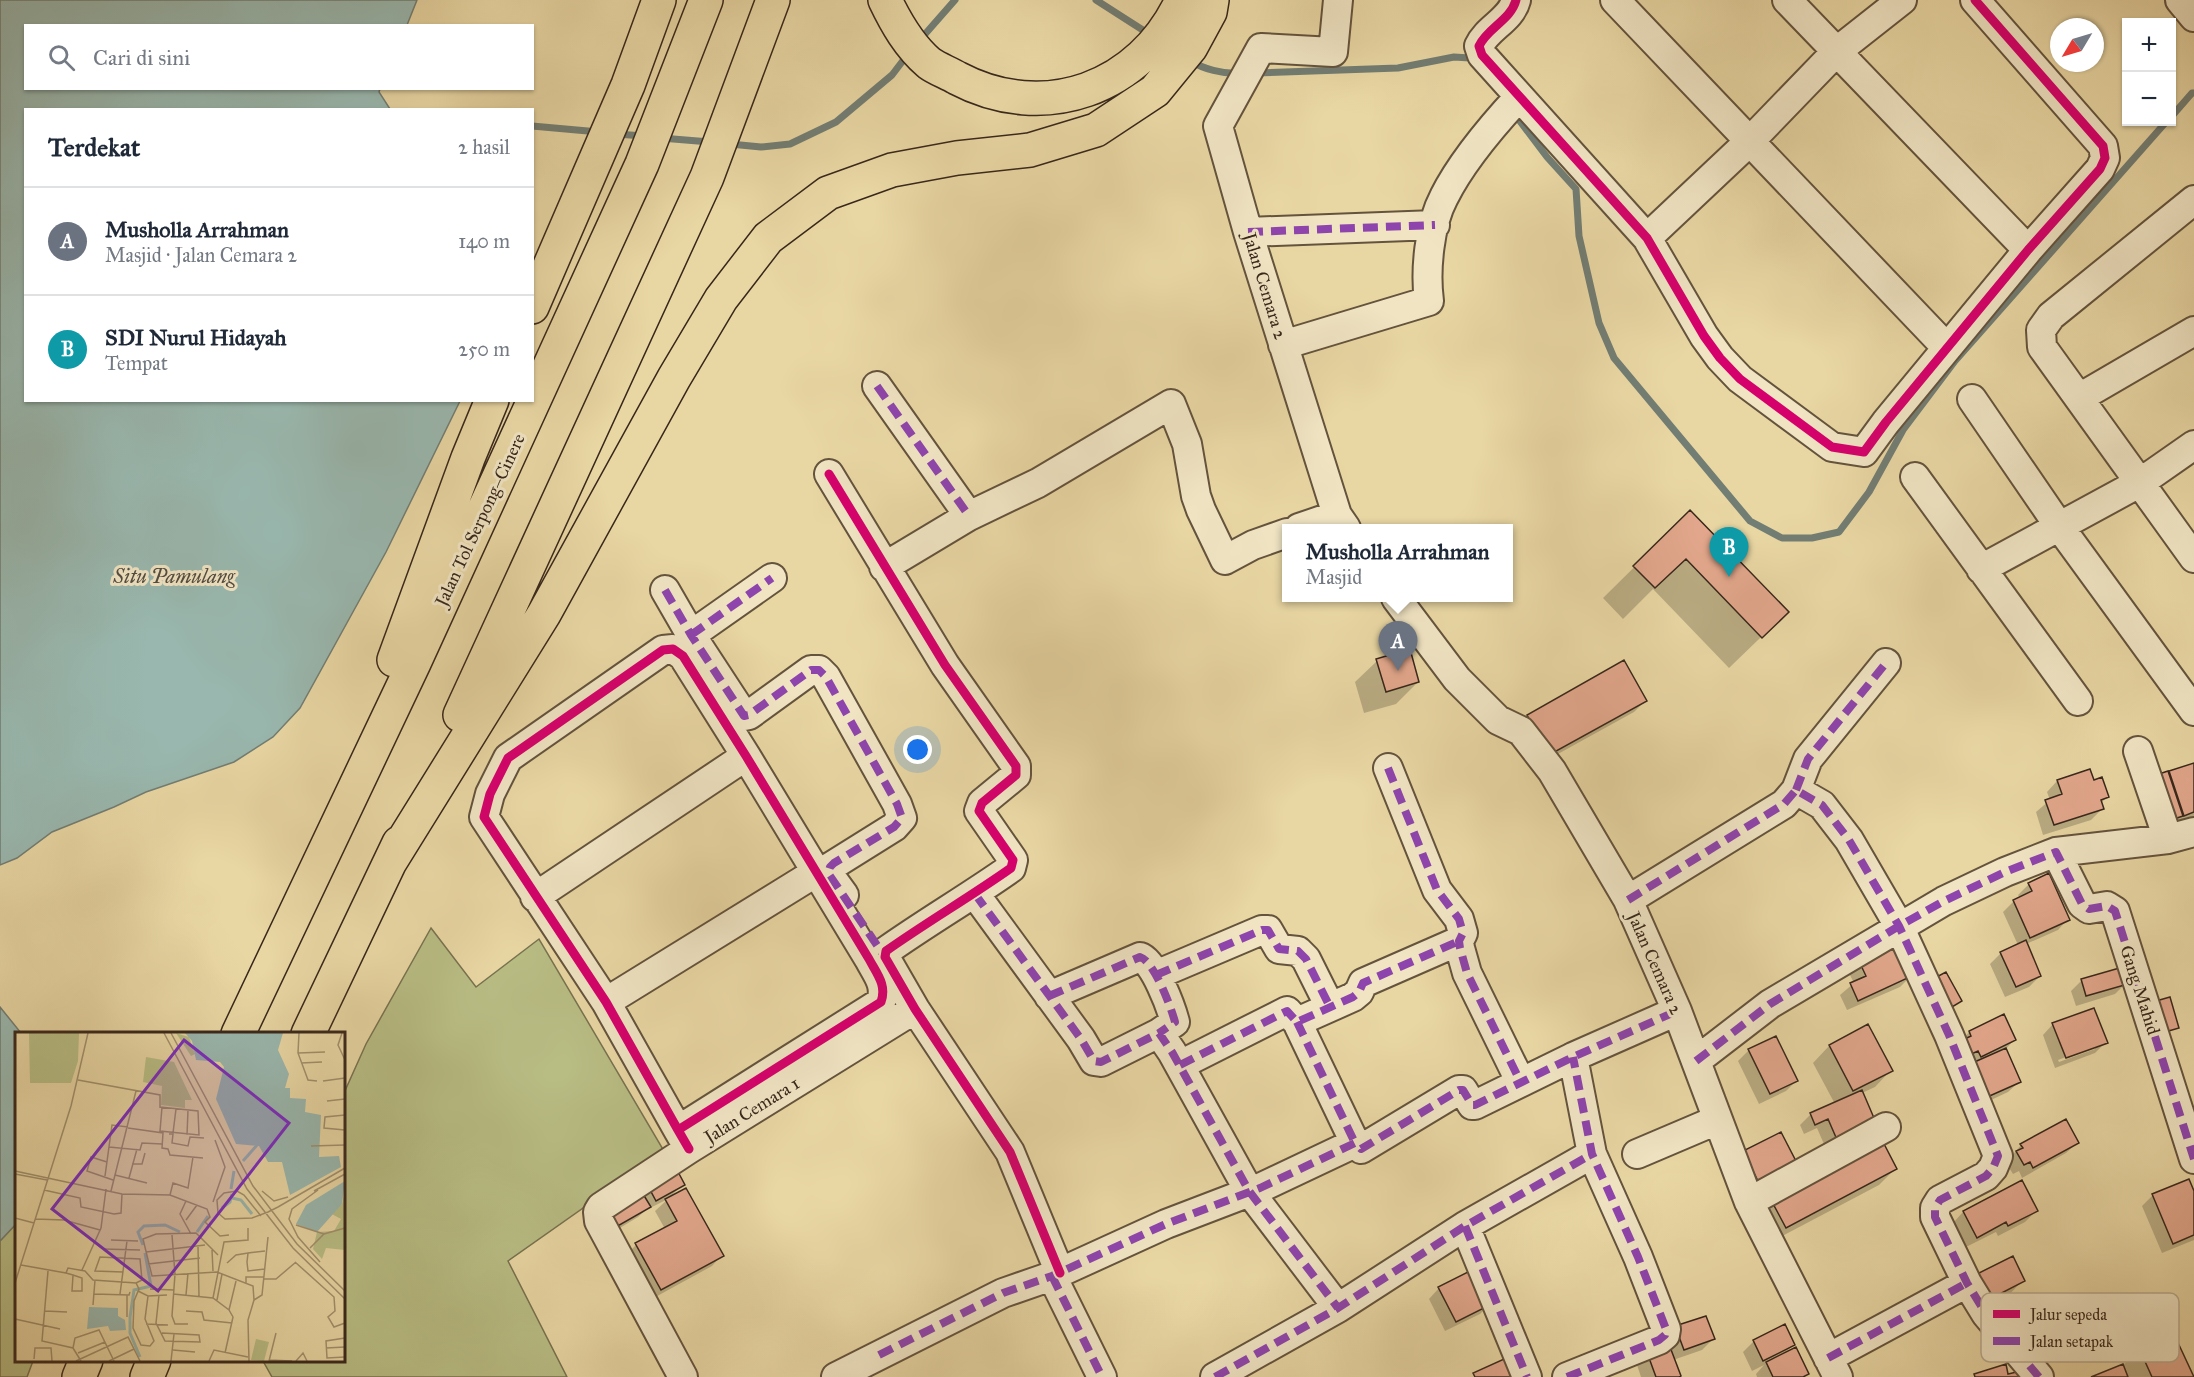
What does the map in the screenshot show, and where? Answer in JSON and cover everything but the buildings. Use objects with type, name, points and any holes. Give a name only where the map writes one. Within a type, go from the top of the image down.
[{"type":"highway","points":[[534,302],[628,85],[659,0]]},
{"type":"highway","name":"Jalan Tol Serpong–Cinere","points":[[534,400],[642,164],[706,0]]},
{"type":"highway","points":[[309,1032],[474,686],[707,177],[772,0]]},
{"type":"highway","points":[[885,0],[899,29],[930,63],[978,89],[1029,100],[1082,93],[1127,70],[1160,39],[1182,0]]},
{"type":"highway","points":[[390,862],[544,614],[674,378],[721,299],[768,238],[828,193],[892,170],[957,158],[1030,150],[1096,130],[1155,91],[1191,47],[1210,12],[1212,0]]},
{"type":"highway","points":[[326,848],[468,458],[491,402]]},
{"type":"highway","name":"Jalan Tol Serpong–Cinere","points":[[239,1032],[414,663],[533,402]]},
{"type":"highway","points":[[79,1377],[85,1362]]},
{"type":"highway","points":[[147,1377],[153,1362]]},
{"type":"street","name":"Jalan Cemara 2","points":[[1338,0],[1334,52],[1251,65],[1218,126],[1283,345],[1341,522]]},
{"type":"street","points":[[1615,0],[1947,348]]},
{"type":"street","points":[[1787,0],[2028,250]]},
{"type":"street","points":[[1647,238],[1751,140],[1836,52],[1902,0]]},
{"type":"street","points":[[1517,2],[1482,38],[1479,46],[1482,55],[1647,238],[1704,336],[1720,358],[1740,379],[1832,447],[1864,452],[1886,422],[2028,250],[2100,170],[2105,158],[2103,146],[1975,0]]},
{"type":"street","points":[[2180,0],[2194,17]]},
{"type":"street","points":[[1283,345],[1429,302],[1427,282],[1429,253],[1443,198],[1497,122],[1519,97]]},
{"type":"street","points":[[2193,554],[2042,347],[2041,330],[2051,316],[2194,200]]},
{"type":"street","points":[[1248,232],[1435,225]]},
{"type":"street","points":[[2079,398],[2194,331]]},
{"type":"street","points":[[877,386],[969,516]]},
{"type":"street","points":[[1972,399],[2059,526],[2194,711]]},
{"type":"street","points":[[884,567],[969,516],[1038,483],[1171,404],[1187,444],[1196,496],[1225,560],[1253,545],[1282,535]]},
{"type":"street","points":[[1981,569],[2141,482],[2194,445]]},
{"type":"street","points":[[829,474],[945,665],[1016,766],[1016,775],[982,803],[979,811],[1014,864],[975,894],[899,941],[886,951],[885,957]]},
{"type":"street","points":[[1915,477],[2078,701]]},
{"type":"street","points":[[691,635],[772,578]]},
{"type":"street","points":[[665,590],[691,635],[744,716],[749,715],[811,670],[819,670],[826,677],[897,804],[903,818],[894,827],[834,863],[828,873],[885,957],[915,1009],[1010,1152],[1056,1274],[1102,1377]]},
{"type":"street","name":"Jalan Cemara 2","points":[[1400,602],[1456,679],[1498,720],[1521,731],[1552,771],[1628,900],[1677,1011],[1716,1120],[1749,1202],[1833,1367]]},
{"type":"street","points":[[673,649],[682,656],[746,756],[869,959],[884,987],[884,993],[881,1002],[684,1140],[606,1002],[484,817],[490,794],[508,758],[663,650],[673,649]]},
{"type":"street","points":[[1628,900],[1784,804],[1796,790],[1808,759],[1886,663]]},
{"type":"street","points":[[1696,1061],[1770,1004],[1899,926],[1944,901],[2005,872],[2056,852],[2181,835],[2138,751]]},
{"type":"street","points":[[535,897],[746,756]]},
{"type":"street","points":[[1297,1022],[1359,992],[1363,983],[1459,941],[1463,933],[1459,919],[1437,890],[1388,768]]},
{"type":"street","points":[[1796,790],[1822,805],[1850,840],[1899,926],[1949,1035],[1998,1156],[1993,1168],[1986,1176],[1940,1200],[1935,1208],[1935,1217],[1967,1283],[1981,1304]]},
{"type":"street","name":"Gang Mahid","points":[[2056,852],[2082,904],[2089,909],[2107,906],[2115,911],[2194,1159]]},
{"type":"street","points":[[606,1002],[815,873]]},
{"type":"street","points":[[975,894],[1094,1061],[1097,1062],[1159,1033],[1175,1022],[1156,975],[1148,961],[1140,957],[1049,996]]},
{"type":"street","points":[[1156,975],[1262,930],[1268,930],[1279,949],[1298,951],[1306,959],[1330,1007]]},
{"type":"street","points":[[1459,941],[1467,973],[1520,1081]]},
{"type":"street","name":"Jalan Cemara 1","points":[[682,1377],[599,1221],[598,1212],[601,1207],[684,1140],[915,1009]]},
{"type":"street","points":[[1180,1065],[1287,1011],[1297,1022],[1355,1143],[1361,1149],[1459,1090],[1463,1090],[1474,1106],[1520,1081],[1677,1011]]},
{"type":"street","points":[[1159,1033],[1180,1065],[1249,1191],[1338,1308]]},
{"type":"street","points":[[1567,1377],[1659,1340],[1665,1335],[1666,1329],[1638,1257],[1592,1154],[1573,1057]]},
{"type":"street","points":[[1637,1154],[1716,1120]]},
{"type":"street","points":[[1749,1202],[1886,1127]]},
{"type":"street","points":[[836,1377],[1004,1293],[1056,1274],[1166,1224],[1260,1188],[1355,1143]]},
{"type":"street","points":[[1215,1377],[1338,1308],[1465,1226],[1592,1154]]},
{"type":"street","points":[[1465,1226],[1527,1377]]},
{"type":"street","points":[[1833,1367],[1967,1283]]},
{"type":"street","points":[[2028,1362],[2039,1377]]},
{"type":"green space","points":[[431,928],[476,987],[539,939],[664,1151],[508,1261],[567,1377],[272,1377],[264,1362],[345,1362],[345,1091],[366,1044]]},
{"type":"green space","points":[[15,1225],[15,1362],[33,1362],[27,1377],[0,1377],[0,1241]]},
{"type":"water","name":"Situ Pamulang","points":[[0,0],[417,0],[407,24],[24,24],[24,90],[380,90],[389,108],[24,108],[24,402],[460,402],[386,552],[300,708],[273,737],[234,762],[146,792],[52,832],[17,858],[0,865]]},
{"type":"water","points":[[0,1007],[20,1032],[15,1032],[15,1225],[0,1241]]},
{"type":"waterway","points":[[919,41],[955,0]]},
{"type":"waterway","points":[[1096,0],[1149,34]]},
{"type":"waterway","points":[[730,144],[761,147],[790,144],[836,122],[892,75],[908,54]]},
{"type":"waterway","points":[[1255,73],[1398,68],[1454,57],[1470,58],[1474,63]]},
{"type":"waterway","points":[[1191,61],[1213,70],[1238,73]]},
{"type":"waterway","points":[[2176,111],[2194,93]]},
{"type":"waterway","points":[[1513,112],[1547,157],[1576,189],[1579,236],[1599,323],[1614,358],[1750,521],[1782,538],[1812,538],[1839,532],[1869,492],[1903,430],[1955,361],[2162,126]]},
{"type":"waterway","points":[[534,126],[599,132]]},
{"type":"waterway","points":[[616,134],[644,136]]},
{"type":"waterway","points":[[661,138],[710,142]]},
{"type":"marked path","points":[[1248,232],[1435,225]]},
{"type":"marked path","points":[[877,386],[969,516]]},
{"type":"marked path","points":[[691,635],[772,578]]},
{"type":"marked path","points":[[665,590],[691,635],[744,716],[749,715],[811,670],[819,670],[826,677],[897,804],[902,818],[894,827],[834,863],[828,873],[885,957]]},
{"type":"marked path","points":[[1796,790],[1808,759],[1886,663]]},
{"type":"marked path","points":[[1388,768],[1437,890],[1459,919],[1463,933],[1459,941],[1460,948],[1467,973],[1520,1081]]},
{"type":"marked path","points":[[1628,900],[1784,804],[1796,790],[1822,805],[1849,840],[1899,926],[1949,1035],[1998,1156],[1993,1168],[1986,1176],[1940,1200],[1935,1208],[1935,1217],[1967,1283],[1981,1306]]},
{"type":"marked path","points":[[1696,1061],[1770,1004],[1899,926],[1944,901],[2005,872],[2056,852],[2082,904],[2089,909],[2107,906],[2115,911],[2194,1159]]},
{"type":"marked path","points":[[975,894],[1081,1039],[1094,1061],[1101,1062],[1159,1033],[1172,1052],[1249,1191],[1338,1308]]},
{"type":"marked path","points":[[1156,975],[1262,930],[1268,930],[1279,949],[1298,951],[1306,959],[1330,1007]]},
{"type":"marked path","points":[[1180,1065],[1287,1011],[1297,1022],[1353,997],[1359,992],[1363,983],[1459,941]]},
{"type":"marked path","points":[[1049,996],[1140,957],[1156,975],[1175,1022],[1159,1033]]},
{"type":"marked path","points":[[879,1355],[1003,1293],[1052,1276],[1166,1224],[1260,1188],[1355,1143],[1361,1149],[1459,1090],[1463,1090],[1472,1105],[1475,1105],[1573,1057],[1677,1011]]},
{"type":"marked path","points":[[1297,1022],[1355,1143]]},
{"type":"marked path","points":[[1567,1377],[1659,1340],[1665,1335],[1666,1329],[1638,1257],[1592,1154],[1573,1057]]},
{"type":"marked path","points":[[1215,1377],[1338,1308],[1465,1226],[1592,1154]]},
{"type":"marked path","points":[[1465,1226],[1527,1377]]},
{"type":"marked path","points":[[1052,1276],[1102,1377]]},
{"type":"marked path","points":[[1828,1358],[1967,1283]]},
{"type":"marked path","points":[[2026,1362],[2039,1377]]},
{"type":"cycle path","points":[[1516,0],[1509,13],[1487,34],[1479,46],[1482,55],[1647,238],[1704,336],[1720,358],[1740,379],[1832,447],[1864,452],[1886,422],[2028,250],[2100,169],[2105,158],[2103,146],[1975,0]]},
{"type":"cycle path","points":[[829,474],[945,665],[1016,766],[1016,775],[982,803],[979,811],[1013,860],[1011,868],[886,951],[885,957],[915,1009],[1010,1152],[1060,1273]]},
{"type":"cycle path","points":[[678,1130],[881,1002],[883,990],[869,959],[746,756],[683,656],[673,649],[663,650],[508,758],[490,794],[484,817],[606,1002],[678,1130],[689,1149]]},
{"type":"place","name":"SDI Nurul Hidayah","points":[[1729,577]]},
{"type":"place","name":"Musholla Arrahman","points":[[1398,671]]}]
